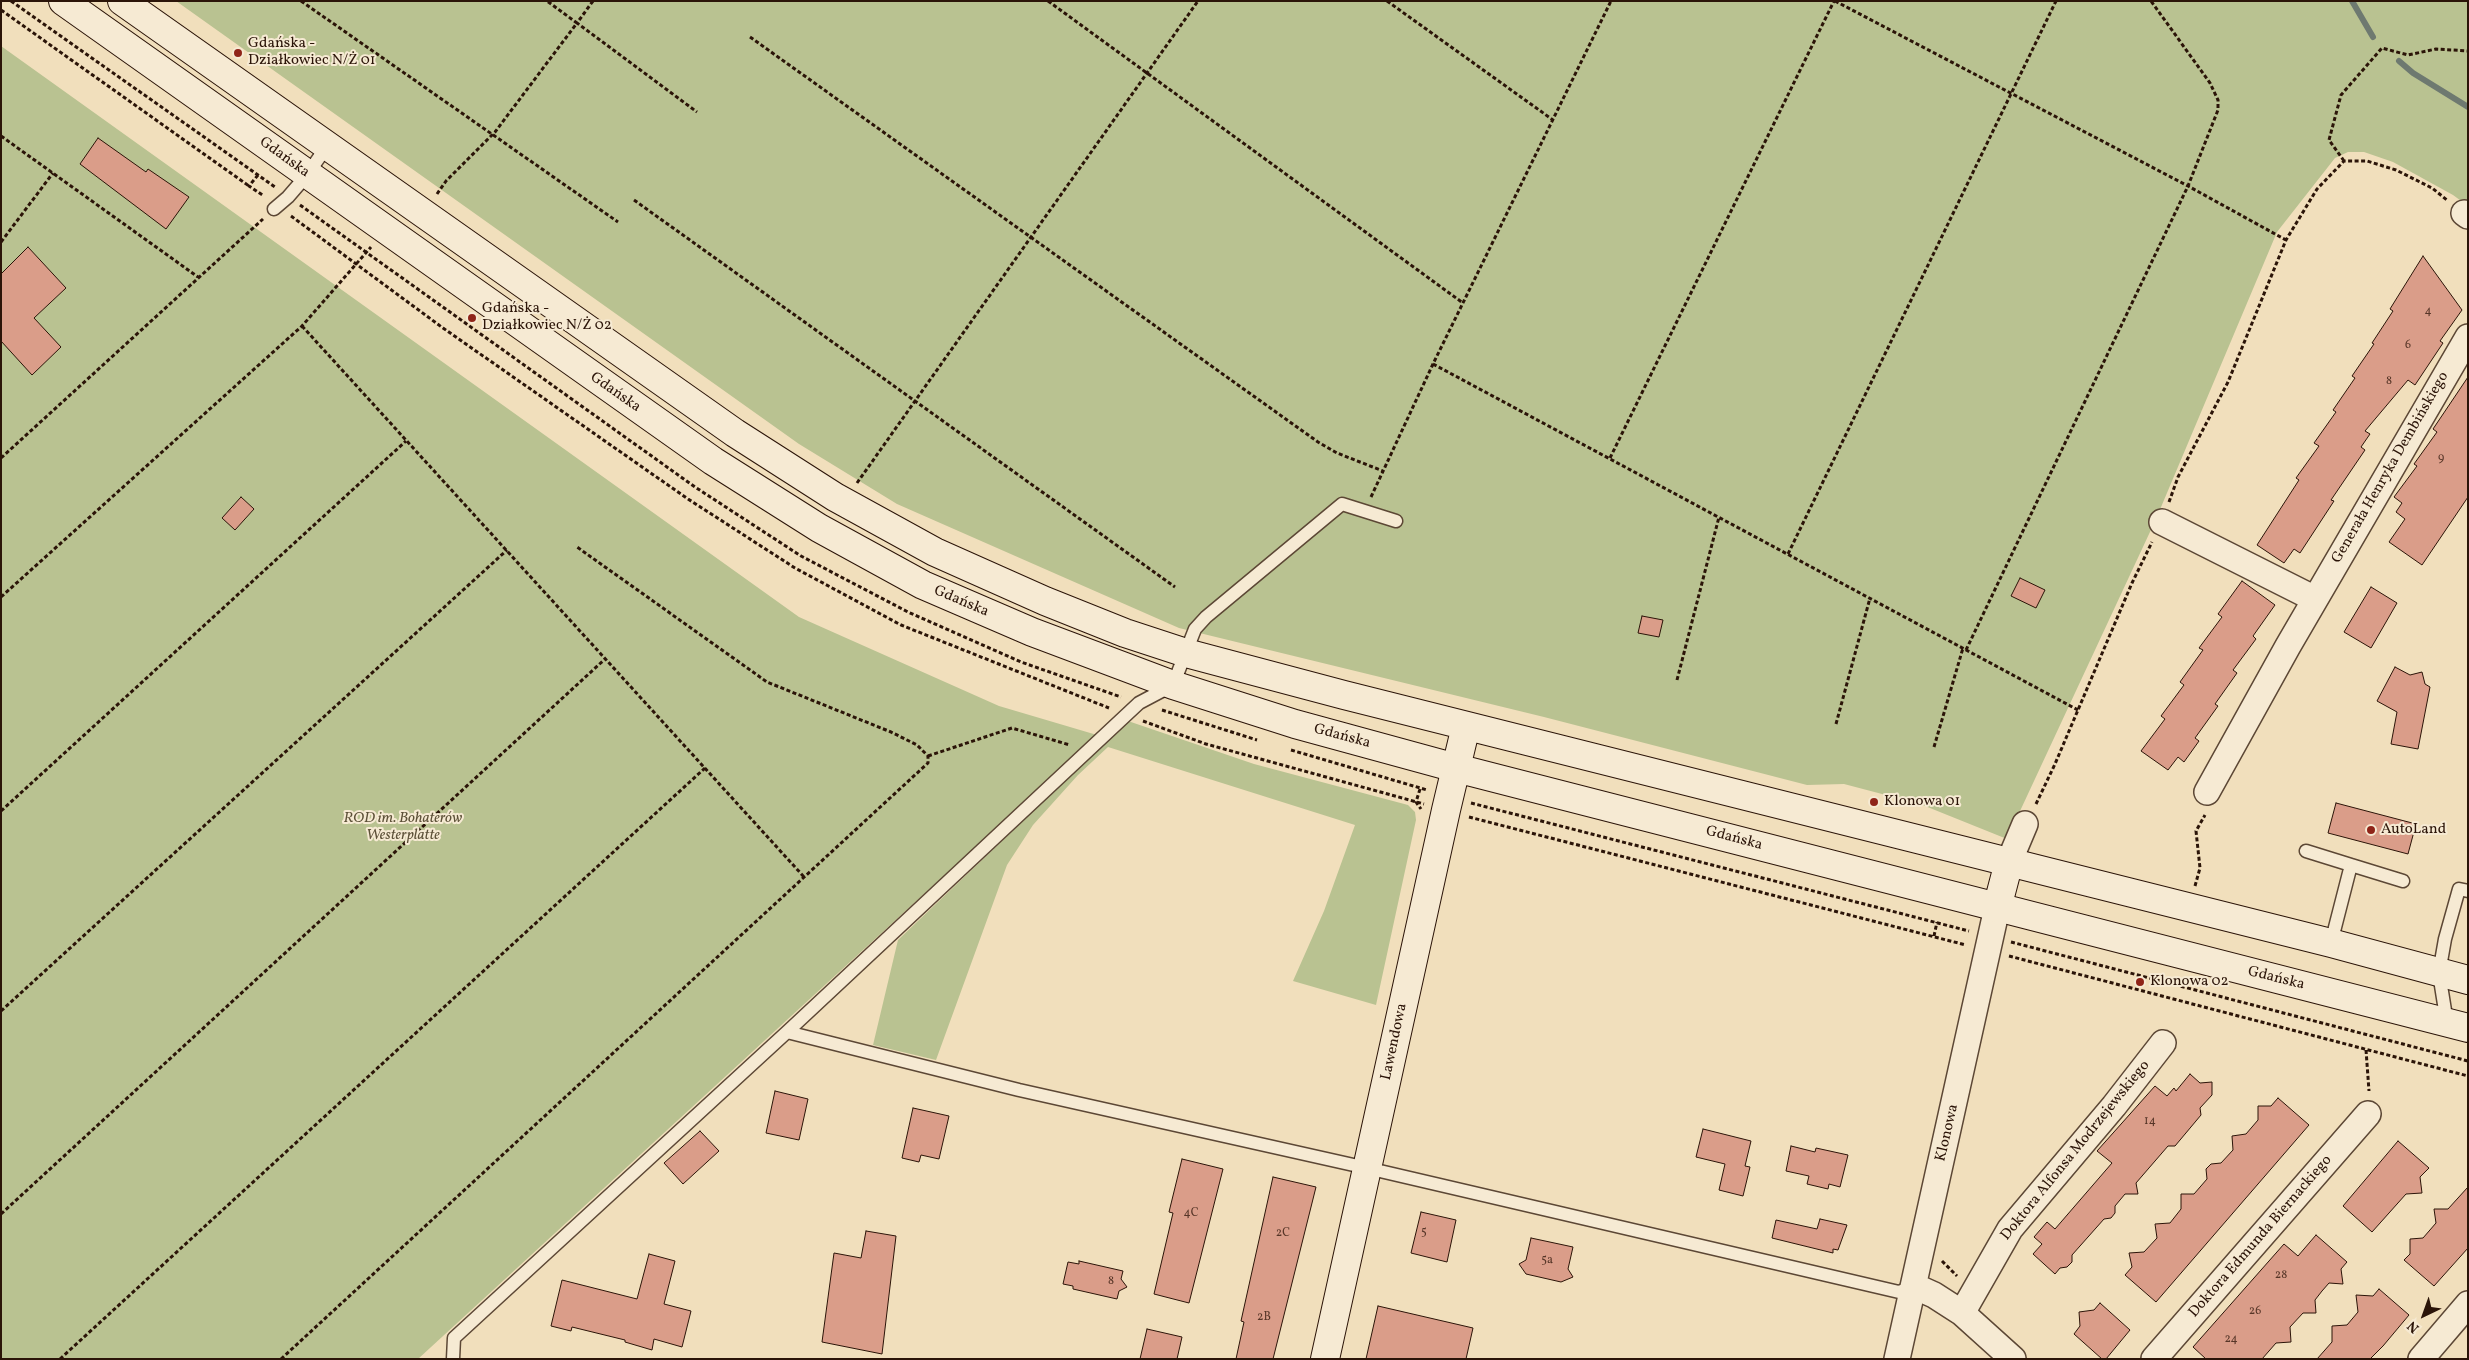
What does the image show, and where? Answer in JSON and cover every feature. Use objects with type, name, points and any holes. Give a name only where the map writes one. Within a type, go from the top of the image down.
[{"type":"main road","name":"Gdańska","points":[[63,1],[713,462],[819,528],[923,585],[1032,632],[1174,685],[1295,724],[1456,768],[2457,1026]]},
{"type":"main road","points":[[122,1],[638,367],[735,432],[844,502],[935,552],[1045,601],[1125,633],[1186,653],[1466,726],[2009,862],[2468,980]]},
{"type":"main road","name":"Lawendowa","points":[[1325,1359],[1466,726]]},
{"type":"main road","points":[[1997,908],[2009,862]]},
{"type":"street","name":"Generała Henryka Dembińskiego","points":[[2207,792],[2315,599],[2468,337]]},
{"type":"street","points":[[2162,522],[2315,599]]},
{"type":"street","points":[[2009,862],[2026,824]]},
{"type":"street","name":"Klonowa","points":[[1897,1359],[1997,908]]},
{"type":"street","name":"Doktora Alfonsa Modrzejewskiego","points":[[1968,1303],[2010,1229],[2114,1106],[2163,1043]]},
{"type":"street","name":"Doktora Edmunda Biernackiego","points":[[2154,1359],[2368,1114]]},
{"type":"street","points":[[1914,1286],[1934,1295],[1968,1303],[2013,1359]]},
{"type":"street","points":[[2420,1359],[2468,1304]]},
{"type":"lane","points":[[274,209],[288,197],[307,175],[327,146]]},
{"type":"lane","points":[[452,1359],[454,1338],[787,1032],[1090,751],[1139,703],[1174,685],[1195,629],[1206,617],[1342,504],[1396,520]]},
{"type":"lane","points":[[2306,851],[2403,880]]},
{"type":"lane","points":[[2331,944],[2351,865]]},
{"type":"lane","points":[[2457,1026],[2439,973],[2446,932],[2463,890]]},
{"type":"lane","points":[[787,1032],[1019,1090],[1367,1168],[1899,1292],[1914,1286]]},
{"type":"path","points":[[11,1],[258,176]]},
{"type":"path","points":[[301,1],[618,222]]},
{"type":"path","points":[[547,1],[696,112]]},
{"type":"path","points":[[424,214],[446,181],[493,134],[593,1]]},
{"type":"path","points":[[1048,1],[1463,303]]},
{"type":"path","points":[[844,502],[1198,1]]},
{"type":"path","points":[[1387,1],[1553,120]]},
{"type":"path","points":[[1364,511],[1463,303],[1611,1]]},
{"type":"path","points":[[1610,458],[1834,1],[2188,186],[2286,240]]},
{"type":"path","points":[[1788,554],[2056,1]]},
{"type":"path","points":[[1934,747],[1965,649],[2188,186],[2218,110],[2218,100],[2210,83],[2151,1]]},
{"type":"path","points":[[1,10],[250,186]]},
{"type":"path","points":[[750,37],[1318,442],[1337,453],[1384,470]]},
{"type":"path","points":[[2344,161],[2329,140],[2341,95],[2382,48],[2408,55],[2436,49],[2468,51]]},
{"type":"path","points":[[1,136],[198,276]]},
{"type":"path","points":[[2026,824],[2055,764],[2132,583],[2162,522],[2178,477],[2228,382],[2286,240],[2317,190],[2344,161],[2367,162],[2396,170],[2432,188],[2466,214]]},
{"type":"path","points":[[1,242],[53,173]]},
{"type":"path","points":[[634,200],[1175,587]]},
{"type":"path","points":[[1,458],[198,276],[274,209]]},
{"type":"path","points":[[1,597],[302,326],[386,230]]},
{"type":"path","points":[[302,326],[805,878]]},
{"type":"path","points":[[1434,364],[2078,710]]},
{"type":"path","points":[[1,812],[406,441]]},
{"type":"path","points":[[1677,680],[1719,517]]},
{"type":"path","points":[[281,1359],[925,768],[928,763],[928,756],[917,745],[891,732],[767,682],[577,546]]},
{"type":"path","points":[[1,1011],[507,550]]},
{"type":"path","points":[[1836,724],[1870,598]]},
{"type":"path","points":[[1,1214],[606,659]]},
{"type":"path","points":[[1139,703],[1261,741]]},
{"type":"path","points":[[928,756],[1012,728],[1090,751]]},
{"type":"path","points":[[1289,750],[1449,796],[2468,1061]]},
{"type":"path","points":[[60,1359],[705,768]]},
{"type":"path","points":[[2192,893],[2200,868],[2196,831],[2215,797],[2207,792]]},
{"type":"path","points":[[2366,1050],[2370,1082]]},
{"type":"path","points":[[1938,1257],[1968,1303]]},
{"type":"green space","points":[[176,1],[2468,1],[2468,206],[2453,195],[2393,162],[2364,152],[2348,152],[2335,158],[2277,232],[2156,519],[2007,839],[1920,804],[1844,784],[1807,785],[1544,717],[1179,628],[897,504],[799,444]]},
{"type":"green space","name":"ROD im. Bohaterów Westerplatte","points":[[1,46],[799,617],[999,706],[1097,735],[418,1359],[1,1359]]},
{"type":"green space","points":[[1128,721],[1254,764],[1408,805],[1415,812],[1416,820],[1376,1005],[1293,981],[1324,911],[1355,825],[1108,747],[1078,775],[1033,825],[1007,865],[936,1060],[873,1045],[898,940]]},
{"type":"building","points":[[98,138],[146,172],[148,169],[189,197],[166,229],[80,164]]},
{"type":"building","points":[[28,247],[66,288],[34,318],[61,347],[32,375],[1,341],[1,274]]},
{"type":"building","points":[[2423,256],[2462,310],[2440,341],[2443,343],[2415,385],[2408,380],[2365,431],[2370,434],[2361,447],[2365,450],[2331,500],[2334,501],[2300,553],[2294,549],[2284,563],[2257,545],[2299,480],[2296,478],[2319,446],[2314,443],[2336,412],[2333,410],[2355,378],[2352,376],[2374,344],[2372,343],[2393,311],[2390,309]]},
{"type":"building","points":[[2468,377],[2468,497],[2422,565],[2389,542],[2405,519],[2396,512],[2402,503],[2394,497],[2417,466],[2414,464],[2437,432],[2433,429]]},
{"type":"building","points":[[241,497],[254,509],[235,530],[222,518]]},
{"type":"building","points":[[2020,578],[2045,590],[2036,608],[2011,596]]},
{"type":"building","points":[[2242,581],[2275,605],[2253,636],[2256,639],[2233,670],[2237,673],[2215,704],[2218,706],[2195,738],[2199,741],[2184,762],[2178,757],[2168,770],[2141,751],[2165,719],[2161,716],[2184,685],[2180,682],[2203,650],[2199,648],[2222,617],[2218,614]]},
{"type":"building","points":[[2371,587],[2397,603],[2371,648],[2344,632]]},
{"type":"building","points":[[1642,616],[1663,620],[1659,637],[1638,633]]},
{"type":"building","points":[[2395,667],[2410,675],[2422,672],[2425,684],[2430,687],[2418,749],[2391,744],[2397,712],[2377,701]]},
{"type":"building","name":"AutoLand","points":[[2336,803],[2416,824],[2408,854],[2328,833]]},
{"type":"building","points":[[2190,1074],[2200,1083],[2212,1082],[2212,1095],[2200,1108],[2201,1115],[2175,1146],[2168,1146],[2136,1183],[2138,1194],[2125,1194],[2115,1206],[2115,1213],[2111,1218],[2104,1219],[2072,1255],[2072,1262],[2067,1267],[2060,1268],[2055,1274],[2033,1254],[2042,1244],[2034,1237],[2047,1222],[2055,1229],[2112,1163],[2097,1151],[2155,1086],[2167,1096],[2174,1088],[2176,1091]]},
{"type":"building","points":[[775,1091],[808,1099],[799,1140],[766,1133]]},
{"type":"building","points":[[2278,1098],[2309,1125],[2156,1302],[2125,1275],[2132,1267],[2129,1253],[2144,1252],[2157,1238],[2155,1224],[2170,1223],[2181,1209],[2181,1194],[2194,1194],[2207,1179],[2206,1169],[2211,1164],[2221,1163],[2233,1150],[2232,1136],[2246,1134],[2258,1120],[2258,1106],[2271,1106]]},
{"type":"building","points":[[913,1108],[949,1116],[939,1159],[921,1155],[919,1162],[902,1158]]},
{"type":"building","points":[[1703,1129],[1751,1141],[1745,1166],[1750,1167],[1743,1196],[1719,1190],[1725,1164],[1696,1157]]},
{"type":"building","points":[[700,1131],[719,1151],[683,1184],[664,1163]]},
{"type":"building","points":[[2398,1141],[2429,1168],[2420,1177],[2422,1193],[2406,1194],[2372,1232],[2343,1206]]},
{"type":"building","points":[[1791,1146],[1815,1152],[1816,1148],[1848,1155],[1840,1187],[1829,1184],[1828,1189],[1807,1184],[1809,1176],[1786,1171]]},
{"type":"building","points":[[1182,1159],[1223,1169],[1189,1303],[1154,1294],[1173,1213],[1169,1212]]},
{"type":"building","points":[[1273,1177],[1316,1187],[1273,1359],[1236,1359],[1244,1322],[1241,1321]]},
{"type":"building","points":[[2468,1187],[2468,1248],[2434,1286],[2404,1260],[2410,1254],[2410,1239],[2423,1238],[2436,1223],[2434,1209],[2448,1209]]},
{"type":"building","points":[[1421,1212],[1456,1220],[1447,1262],[1411,1253]]},
{"type":"building","points":[[1820,1219],[1847,1225],[1838,1250],[1833,1249],[1833,1253],[1772,1238],[1776,1220],[1817,1229]]},
{"type":"building","points":[[866,1231],[896,1236],[882,1354],[822,1342],[834,1253],[861,1258]]},
{"type":"building","points":[[2316,1235],[2347,1262],[2341,1269],[2343,1284],[2329,1283],[2315,1300],[2316,1313],[2303,1313],[2290,1327],[2291,1342],[2276,1343],[2262,1359],[2206,1359],[2193,1347],[2284,1244],[2298,1256]]},
{"type":"building","points":[[1531,1238],[1573,1247],[1568,1269],[1573,1277],[1561,1282],[1526,1274],[1519,1264],[1526,1260]]},
{"type":"building","points":[[649,1254],[675,1261],[664,1304],[691,1311],[682,1347],[654,1339],[652,1350],[625,1342],[625,1340],[572,1327],[571,1331],[551,1326],[562,1280],[637,1299]]},
{"type":"building","points":[[1079,1261],[1123,1271],[1121,1279],[1127,1287],[1119,1291],[1117,1299],[1073,1289],[1073,1286],[1063,1284],[1068,1262],[1079,1264]]},
{"type":"building","points":[[2379,1289],[2409,1315],[2383,1346],[2370,1359],[2317,1359],[2332,1342],[2332,1326],[2347,1325],[2358,1312],[2356,1295],[2373,1296]]},
{"type":"building","points":[[2100,1303],[2130,1330],[2106,1359],[2102,1359],[2074,1334],[2080,1326],[2079,1312],[2094,1310]]},
{"type":"building","points":[[1378,1306],[1473,1328],[1466,1359],[1366,1359]]},
{"type":"building","points":[[1147,1329],[1182,1337],[1177,1359],[1140,1359]]},
{"type":"waterway","points":[[2352,1],[2373,37]]},
{"type":"waterway","points":[[2399,61],[2413,73],[2468,107]]},
{"type":"place","name":"Gdańska - Działkowiec N/Ż 01","points":[[238,53]]},
{"type":"place","name":"Gdańska - Działkowiec N/Ż 02","points":[[472,318]]},
{"type":"place","name":"Klonowa 01","points":[[1874,802]]},
{"type":"place","name":"AutoLand","points":[[2371,830]]},
{"type":"place","name":"Klonowa 02","points":[[2140,982]]}]
